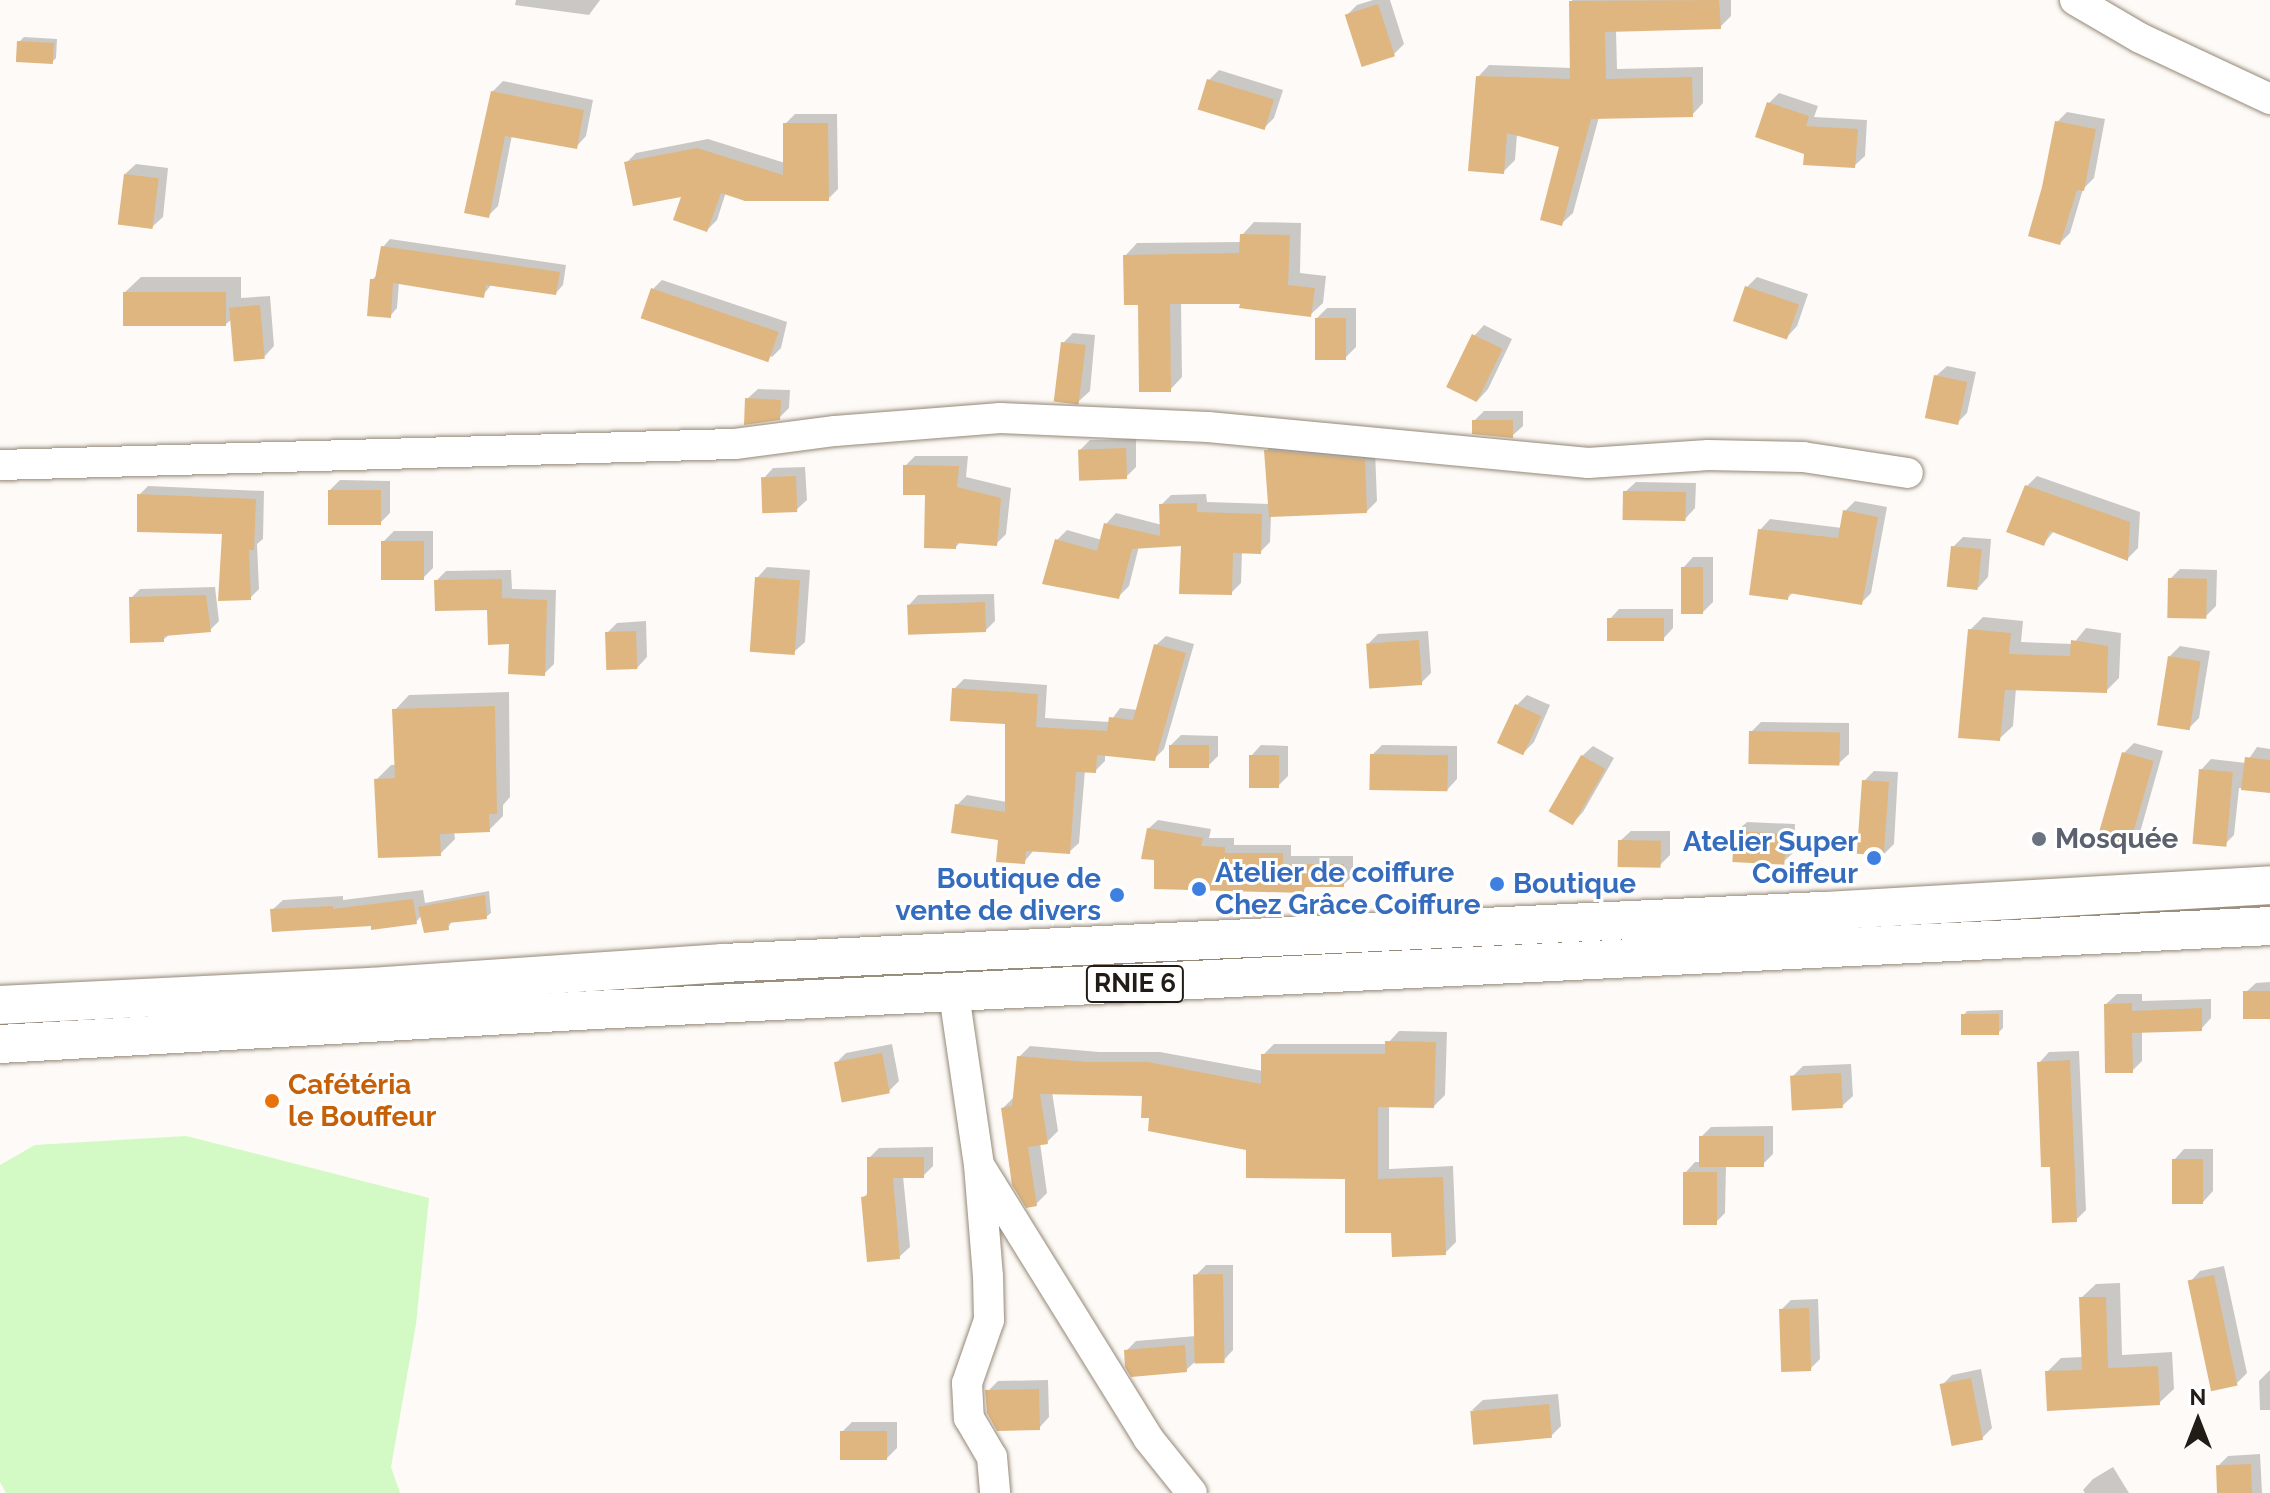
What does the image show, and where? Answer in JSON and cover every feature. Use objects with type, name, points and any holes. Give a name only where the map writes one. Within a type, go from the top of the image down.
[{"type":"main road","name":"RNIE 6","points":[[0,1005],[371,987],[723,963],[1823,911],[2270,885]]},
{"type":"main road","name":"RNIE 6","points":[[0,1044],[595,1010],[2270,926]]},
{"type":"street","points":[[2075,0],[2140,38],[2270,99]]},
{"type":"street","points":[[0,465],[735,444],[835,431],[1000,418],[1208,427],[1588,463],[1708,455],[1803,457],[1908,473]]},
{"type":"street","points":[[954,994],[979,1165],[989,1320],[967,1383],[969,1418],[992,1457],[995,1493]]},
{"type":"street","points":[[979,1165],[1148,1438],[1192,1493]]},
{"type":"green space","points":[[186,1136],[429,1198],[416,1324],[391,1467],[400,1493],[6,1493],[0,1482],[0,1165],[35,1145]]},
{"type":"building","points":[[1719,0],[1721,29],[1605,32],[1606,79],[1692,77],[1693,117],[1591,119],[1562,226],[1540,220],[1559,147],[1507,133],[1504,174],[1468,171],[1476,76],[1570,79],[1569,1]]},
{"type":"building","points":[[1378,4],[1395,56],[1362,67],[1345,15]]},
{"type":"building","points":[[17,41],[54,43],[53,64],[16,62]]},
{"type":"building","points":[[1207,79],[1274,99],[1265,130],[1198,110]]},
{"type":"building","points":[[491,91],[584,110],[577,149],[505,136],[489,218],[464,213]]},
{"type":"building","points":[[1767,102],[1809,116],[1806,126],[1858,129],[1855,168],[1803,165],[1804,154],[1755,137]]},
{"type":"building","points":[[2055,121],[2096,129],[2084,191],[2077,190],[2060,245],[2028,236],[2042,187]]},
{"type":"building","points":[[783,123],[828,123],[829,201],[745,201],[721,193],[707,232],[673,220],[681,197],[633,206],[624,162],[697,148],[783,175]]},
{"type":"building","points":[[124,174],[159,178],[153,229],[118,225]]},
{"type":"building","points":[[1240,234],[1290,235],[1288,285],[1315,288],[1311,317],[1239,308],[1240,304],[1170,304],[1171,392],[1139,392],[1138,305],[1124,305],[1123,255],[1239,253]]},
{"type":"building","points":[[381,246],[560,272],[556,295],[486,285],[484,298],[393,283],[391,318],[367,316],[370,279],[375,279]]},
{"type":"building","points":[[1745,286],[1799,305],[1787,340],[1733,321]]},
{"type":"building","points":[[651,288],[779,332],[768,362],[641,318]]},
{"type":"building","points":[[123,292],[226,292],[226,326],[123,326]]},
{"type":"building","points":[[260,305],[265,359],[234,361],[229,308]]},
{"type":"building","points":[[1315,318],[1346,318],[1346,360],[1315,360]]},
{"type":"building","points":[[1472,334],[1503,349],[1477,402],[1446,387]]},
{"type":"building","points":[[1061,342],[1086,345],[1079,405],[1054,402]]},
{"type":"building","points":[[1934,375],[1967,382],[1958,425],[1925,418]]},
{"type":"building","points":[[745,398],[781,400],[780,420],[744,425]]},
{"type":"building","points":[[1472,420],[1513,420],[1513,438],[1472,434]]},
{"type":"building","points":[[1126,448],[1127,479],[1079,481],[1078,450]]},
{"type":"building","points":[[1264,450],[1365,460],[1367,513],[1269,517]]},
{"type":"building","points":[[903,465],[959,466],[957,487],[1001,498],[997,546],[956,543],[956,549],[924,548],[925,495],[903,495]]},
{"type":"building","points":[[796,476],[797,512],[762,513],[761,477]]},
{"type":"building","points":[[2025,485],[2130,522],[2128,561],[2050,531],[2044,546],[2006,532]]},
{"type":"building","points":[[328,490],[381,490],[381,525],[328,525]]},
{"type":"building","points":[[1623,491],[1686,492],[1685,521],[1622,520]]},
{"type":"building","points":[[137,494],[256,499],[254,550],[249,550],[251,600],[218,601],[222,534],[137,532]]},
{"type":"building","points":[[1197,503],[1197,512],[1262,514],[1261,554],[1233,553],[1232,595],[1179,594],[1181,546],[1132,549],[1119,599],[1042,584],[1055,539],[1097,551],[1104,523],[1160,536],[1159,504]]},
{"type":"building","points":[[1843,510],[1878,517],[1862,605],[1789,593],[1788,600],[1749,595],[1758,529],[1838,538]]},
{"type":"building","points":[[381,541],[424,541],[424,580],[381,580]]},
{"type":"building","points":[[1951,546],[1982,549],[1978,590],[1947,587]]},
{"type":"building","points":[[1681,567],[1703,567],[1703,614],[1681,614]]},
{"type":"building","points":[[755,577],[800,580],[795,655],[750,652]]},
{"type":"building","points":[[2168,578],[2207,579],[2206,619],[2167,618]]},
{"type":"building","points":[[502,579],[502,598],[547,600],[545,676],[508,674],[509,644],[488,645],[487,610],[435,611],[434,580]]},
{"type":"building","points":[[206,595],[211,632],[164,636],[164,642],[130,643],[129,597]]},
{"type":"building","points":[[985,602],[986,632],[908,635],[907,605]]},
{"type":"building","points":[[1607,618],[1664,618],[1664,641],[1607,641]]},
{"type":"building","points":[[1968,629],[2011,633],[2009,654],[2070,656],[2071,640],[2108,646],[2107,693],[2005,690],[2000,741],[1958,738]]},
{"type":"building","points":[[636,631],[637,669],[606,670],[605,632]]},
{"type":"building","points":[[1419,640],[1422,685],[1369,689],[1366,644]]},
{"type":"building","points":[[1154,644],[1186,653],[1155,761],[1097,755],[1096,773],[1076,772],[1070,854],[1026,851],[1025,864],[996,862],[998,840],[951,833],[955,804],[1005,812],[1005,724],[950,721],[952,688],[1038,694],[1036,727],[1107,731],[1109,717],[1133,720]]},
{"type":"building","points":[[2168,656],[2201,661],[2190,730],[2157,725]]},
{"type":"building","points":[[1515,704],[1541,716],[1523,755],[1497,743]]},
{"type":"building","points":[[495,706],[497,814],[489,814],[490,832],[440,834],[441,856],[378,858],[374,779],[395,778],[392,709]]},
{"type":"building","points":[[1749,731],[1840,733],[1839,766],[1748,764]]},
{"type":"building","points":[[1169,745],[1209,745],[1209,768],[1169,768]]},
{"type":"building","points":[[2122,752],[2154,761],[2128,850],[2097,840]]},
{"type":"building","points":[[1370,754],[1448,755],[1447,791],[1369,790]]},
{"type":"building","points":[[1249,755],[1279,755],[1279,788],[1249,788]]},
{"type":"building","points":[[1581,755],[1605,769],[1573,825],[1548,811]]},
{"type":"building","points":[[2245,757],[2270,760],[2270,793],[2241,790]]},
{"type":"building","points":[[2199,769],[2233,772],[2226,847],[2192,844]]},
{"type":"building","points":[[1862,780],[1889,782],[1884,856],[1857,854]]},
{"type":"building","points":[[1147,828],[1203,838],[1201,846],[1225,847],[1225,853],[1283,853],[1283,864],[1344,864],[1344,887],[1304,887],[1304,893],[1154,889],[1154,860],[1141,859]]},
{"type":"building","points":[[1734,831],[1786,834],[1784,865],[1732,862]]},
{"type":"building","points":[[1618,840],[1661,841],[1661,868],[1618,867]]},
{"type":"building","points":[[485,895],[487,919],[448,923],[449,930],[424,933],[418,907]]},
{"type":"building","points":[[413,899],[417,924],[371,930],[371,926],[272,932],[270,909],[333,906],[333,909]]},
{"type":"building","points":[[2243,991],[2270,991],[2270,1019],[2243,1019]]},
{"type":"building","points":[[2132,1003],[2132,1011],[2202,1008],[2202,1031],[2132,1033],[2133,1073],[2105,1073],[2104,1004]]},
{"type":"building","points":[[1961,1014],[1999,1014],[1999,1035],[1961,1035]]},
{"type":"building","points":[[1385,1041],[1436,1042],[1434,1108],[1378,1107],[1378,1179],[1443,1177],[1446,1255],[1392,1257],[1391,1233],[1345,1233],[1345,1179],[1246,1178],[1246,1150],[1148,1131],[1149,1118],[1141,1118],[1142,1096],[1040,1094],[1048,1144],[1028,1147],[1037,1206],[1026,1208],[1012,1185],[1001,1108],[1012,1106],[1017,1056],[1086,1062],[1148,1062],[1261,1084],[1261,1054],[1385,1054]]},
{"type":"building","points":[[882,1053],[890,1093],[842,1103],[834,1062]]},
{"type":"building","points":[[2070,1060],[2077,1222],[2052,1223],[2050,1167],[2041,1167],[2037,1062]]},
{"type":"building","points":[[1841,1073],[1843,1108],[1792,1111],[1790,1076]]},
{"type":"building","points":[[1699,1136],[1764,1136],[1764,1167],[1699,1167]]},
{"type":"building","points":[[867,1157],[924,1157],[924,1178],[893,1178],[900,1259],[867,1262],[861,1197],[867,1196]]},
{"type":"building","points":[[2172,1159],[2203,1159],[2203,1204],[2172,1204]]},
{"type":"building","points":[[1683,1172],[1717,1172],[1717,1225],[1683,1225]]},
{"type":"building","points":[[1223,1274],[1225,1363],[1195,1364],[1193,1275]]},
{"type":"building","points":[[2214,1275],[2237,1386],[2211,1391],[2188,1281]]},
{"type":"building","points":[[2079,1297],[2106,1297],[2108,1368],[2158,1366],[2160,1405],[2047,1411],[2045,1371],[2082,1370]]},
{"type":"building","points":[[1809,1308],[1811,1371],[1781,1372],[1779,1309]]},
{"type":"building","points":[[1185,1345],[1187,1372],[1131,1377],[1125,1367],[1124,1350]]},
{"type":"building","points":[[1971,1378],[1983,1440],[1952,1446],[1940,1384]]},
{"type":"building","points":[[1039,1389],[1040,1430],[997,1431],[987,1413],[985,1390]]},
{"type":"building","points":[[1549,1404],[1552,1438],[1473,1445],[1470,1411]]},
{"type":"building","points":[[840,1431],[887,1431],[887,1460],[840,1460]]},
{"type":"building","points":[[2251,1464],[2252,1493],[2217,1493],[2216,1465]]},
{"type":"place","name":"Mosquée","points":[[2039,839]]},
{"type":"place","name":"Atelier Super Coiffeur","points":[[1874,858]]},
{"type":"place","name":"Boutique","points":[[1497,884]]},
{"type":"place","name":"Atelier de coiffure Chez Grâce Coiffure","points":[[1199,889]]},
{"type":"place","name":"Boutique de vente de divers","points":[[1117,895]]},
{"type":"place","name":"Cafétéria le Bouffeur","points":[[272,1101]]}]
